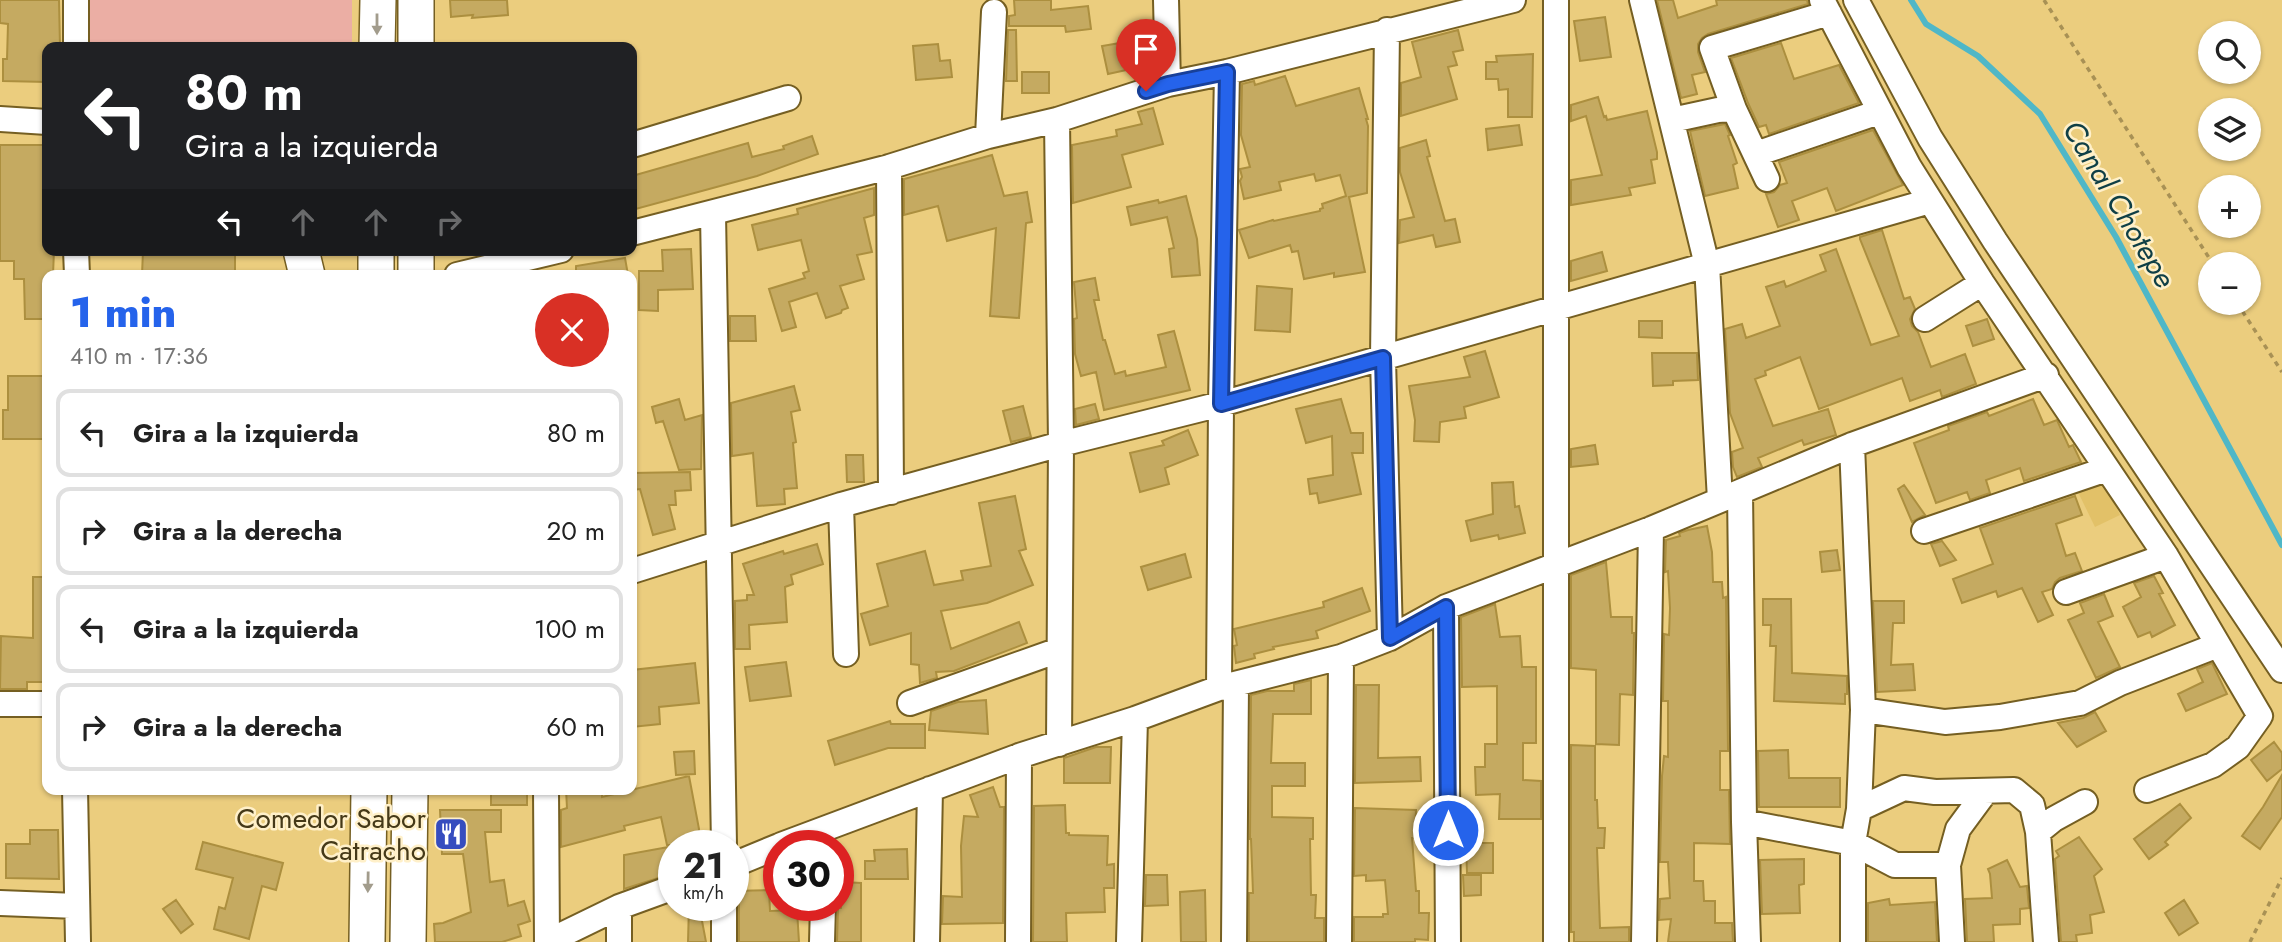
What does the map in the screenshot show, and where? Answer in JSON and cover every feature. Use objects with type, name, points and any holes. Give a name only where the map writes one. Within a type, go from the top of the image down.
[{"type":"highway","points":[[377,42],[378,0]]},
{"type":"highway","points":[[416,0],[416,42]]},
{"type":"highway","points":[[367,942],[369,795]]},
{"type":"highway","points":[[408,942],[410,795]]},
{"type":"street","points":[[76,0],[76,42]]},
{"type":"street","points":[[1166,0],[1168,84]]},
{"type":"street","points":[[637,232],[713,214],[888,167],[988,136],[1057,120],[1168,84],[1227,72],[1513,0]]},
{"type":"street","points":[[1556,0],[1556,942]]},
{"type":"street","points":[[1643,0],[1707,265],[1730,496],[1748,942]]},
{"type":"street","points":[[1856,0],[1930,138],[1995,241],[2282,670]]},
{"type":"street","points":[[1767,179],[1734,109],[1712,48],[1825,7],[1909,167],[1982,283],[2166,556],[2260,716],[2238,747],[2213,765],[2147,790]]},
{"type":"street","points":[[988,136],[994,12]]},
{"type":"street","points":[[1387,30],[1383,358],[1390,638]]},
{"type":"street","points":[[1227,72],[1221,404],[1234,942]]},
{"type":"street","points":[[637,143],[788,98]]},
{"type":"street","points":[[1672,120],[1734,109]]},
{"type":"street","points":[[1756,154],[1879,112]]},
{"type":"street","points":[[0,119],[42,122]]},
{"type":"street","points":[[1057,120],[1061,444],[1059,744]]},
{"type":"street","points":[[888,167],[891,492]]},
{"type":"street","points":[[637,569],[841,505],[1061,444],[1221,404],[1930,201]]},
{"type":"street","points":[[713,214],[724,830]]},
{"type":"street","points":[[487,270],[547,260]]},
{"type":"street","points":[[1925,319],[1982,283]]},
{"type":"street","points":[[839,830],[930,789],[1019,756],[1228,687],[1341,657],[1390,638],[1446,607],[1651,528],[1852,445],[2046,375]]},
{"type":"street","points":[[1852,445],[1863,710],[1859,809],[1853,843],[1853,942]]},
{"type":"street","points":[[1924,531],[2108,469]]},
{"type":"street","points":[[841,505],[846,654]]},
{"type":"street","points":[[1644,942],[1651,528]]},
{"type":"street","points":[[2066,592],[2166,556]]},
{"type":"street","points":[[1446,607],[1448,942]]},
{"type":"street","points":[[1863,710],[1945,722],[2000,717],[2080,703],[2120,683],[2218,645]]},
{"type":"street","points":[[910,703],[1059,650]]},
{"type":"street","points":[[1339,942],[1341,657]]},
{"type":"street","points":[[0,704],[42,704]]},
{"type":"street","points":[[1129,942],[1135,719]]},
{"type":"street","points":[[1018,942],[1019,756]]},
{"type":"street","points":[[1859,809],[1904,788],[1935,792],[2014,790],[2032,805],[2038,832],[2046,942]]},
{"type":"street","points":[[927,942],[930,789]]},
{"type":"street","points":[[1952,942],[1948,865],[1958,829],[1986,791]]},
{"type":"street","points":[[1935,792],[1958,829]]},
{"type":"street","points":[[75,795],[78,942]]},
{"type":"street","points":[[546,795],[547,942],[619,907],[658,893]]},
{"type":"street","points":[[2038,832],[2054,819],[2085,802]]},
{"type":"street","points":[[1744,822],[1853,843],[1895,865],[1948,865]]},
{"type":"street","points":[[0,903],[77,906]]},
{"type":"street","points":[[619,907],[619,942]]},
{"type":"street","points":[[724,921],[724,942]]},
{"type":"street","points":[[822,921],[822,942]]},
{"type":"path","points":[[2044,0],[2205,252]]},
{"type":"path","points":[[2246,315],[2282,372]]},
{"type":"path","points":[[2250,942],[2282,878]]},
{"type":"shaded area","points":[[84,0],[352,0],[352,42],[83,42]]},
{"type":"shaded area","points":[[2103,478],[2120,515],[2095,527],[2077,490]]},
{"type":"building","points":[[0,0],[59,0],[60,42],[42,42],[42,82],[3,81],[8,24],[0,23]]},
{"type":"building","points":[[450,0],[507,0],[508,15],[451,17]]},
{"type":"building","points":[[1014,0],[1051,0],[1051,10],[1088,6],[1091,29],[1066,32],[1065,26],[1009,26],[1009,16],[1015,15]]},
{"type":"building","points":[[1657,0],[1673,0],[1678,18],[1717,5],[1716,0],[1807,0],[1808,4],[1702,38],[1698,44],[1698,52],[1705,72],[1692,75],[1697,94],[1681,98]]},
{"type":"building","points":[[1605,17],[1611,57],[1580,61],[1574,21]]},
{"type":"building","points":[[1008,30],[1016,30],[1017,81],[1006,81]]},
{"type":"building","points":[[1458,30],[1463,50],[1453,52],[1457,65],[1448,67],[1457,99],[1401,116],[1401,83],[1421,77],[1412,42]]},
{"type":"building","points":[[1126,42],[1131,69],[1108,74],[1102,46]]},
{"type":"building","points":[[1781,43],[1794,79],[1839,65],[1859,103],[1769,134],[1766,125],[1759,127],[1731,58]]},
{"type":"building","points":[[938,44],[940,61],[950,60],[952,77],[916,80],[913,46]]},
{"type":"building","points":[[1533,54],[1532,117],[1508,117],[1508,89],[1499,90],[1498,79],[1486,79],[1486,62],[1497,62],[1496,56]]},
{"type":"building","points":[[1022,72],[1049,72],[1049,93],[1022,93]]},
{"type":"building","points":[[1285,76],[1296,106],[1359,88],[1368,119],[1367,193],[1349,197],[1365,272],[1334,277],[1334,273],[1304,279],[1298,251],[1292,252],[1290,245],[1249,258],[1239,230],[1320,211],[1322,204],[1346,196],[1340,175],[1316,181],[1314,174],[1279,182],[1281,190],[1244,199],[1240,169],[1250,167],[1241,135],[1242,84],[1254,81],[1255,85]]},
{"type":"building","points":[[1598,97],[1607,120],[1647,111],[1657,152],[1657,159],[1651,160],[1655,183],[1629,188],[1631,195],[1571,205],[1571,180],[1602,175],[1586,116],[1571,121],[1571,105]]},
{"type":"building","points":[[1153,108],[1163,144],[1122,155],[1131,187],[1073,203],[1072,145],[1117,136],[1116,130],[1142,124],[1138,112]]},
{"type":"building","points":[[1725,124],[1737,163],[1733,165],[1738,188],[1705,196],[1690,131]]},
{"type":"building","points":[[1519,125],[1522,145],[1488,150],[1486,129]]},
{"type":"building","points":[[1873,130],[1903,185],[1836,211],[1827,188],[1792,201],[1799,220],[1778,227],[1766,194],[1787,183],[1779,162]]},
{"type":"building","points":[[812,136],[818,154],[757,176],[637,209],[637,175],[748,143],[752,157],[784,149],[783,146]]},
{"type":"building","points":[[1426,140],[1430,156],[1427,157],[1445,221],[1455,219],[1460,242],[1436,247],[1433,235],[1399,243],[1400,220],[1414,217],[1400,172],[1400,148]]},
{"type":"building","points":[[0,145],[42,145],[42,256],[54,256],[53,270],[42,270],[42,319],[25,319],[24,279],[14,279],[14,261],[0,261]]},
{"type":"building","points":[[992,155],[1004,196],[1027,192],[1032,222],[1026,223],[1019,318],[990,316],[996,228],[947,241],[938,206],[904,215],[904,179]]},
{"type":"building","points":[[874,188],[874,215],[864,218],[872,252],[857,255],[864,279],[840,286],[848,308],[826,318],[817,293],[789,302],[796,327],[782,331],[769,289],[805,278],[803,273],[809,271],[801,240],[758,250],[752,225],[798,214],[797,209]]},
{"type":"building","points":[[1186,196],[1197,239],[1200,275],[1172,277],[1169,249],[1174,248],[1167,217],[1131,225],[1127,207]]},
{"type":"building","points":[[1882,230],[1904,299],[1910,297],[1915,309],[1910,319],[1918,332],[1931,367],[1965,354],[1976,384],[1942,397],[1940,390],[1910,401],[1902,378],[1819,409],[1800,357],[1765,371],[1766,375],[1755,379],[1773,426],[1828,409],[1836,435],[1804,445],[1802,440],[1758,458],[1762,467],[1737,477],[1732,452],[1743,448],[1730,413],[1725,329],[1742,324],[1746,338],[1780,326],[1766,287],[1784,281],[1786,287],[1826,271],[1820,255],[1836,249],[1871,345],[1899,336],[1860,239]]},
{"type":"building","points":[[691,249],[693,289],[658,290],[658,311],[639,310],[639,271],[663,271],[662,250]]},
{"type":"building","points":[[1602,252],[1607,271],[1571,281],[1571,261]]},
{"type":"building","points":[[143,256],[235,256],[235,270],[142,270]]},
{"type":"building","points":[[625,258],[627,270],[576,270],[576,266]]},
{"type":"building","points":[[1095,278],[1099,300],[1094,300],[1103,340],[1115,374],[1125,371],[1126,376],[1166,367],[1158,335],[1174,331],[1190,390],[1104,410],[1096,372],[1081,376],[1075,354],[1074,319],[1077,318],[1074,282]]},
{"type":"building","points":[[1257,286],[1292,289],[1290,332],[1255,330]]},
{"type":"building","points":[[730,316],[755,316],[756,341],[730,341]]},
{"type":"building","points":[[1987,319],[1994,339],[1973,346],[1966,326]]},
{"type":"building","points":[[1639,321],[1662,321],[1662,338],[1639,337]]},
{"type":"building","points":[[1485,351],[1499,397],[1464,407],[1466,418],[1440,422],[1439,442],[1414,441],[1415,420],[1409,386],[1470,377],[1464,357]]},
{"type":"building","points":[[1652,353],[1697,353],[1698,380],[1673,381],[1673,385],[1653,386]]},
{"type":"building","points":[[8,376],[42,376],[42,439],[3,439],[3,410],[8,410]]},
{"type":"building","points":[[794,386],[800,410],[791,412],[796,442],[793,443],[797,488],[784,489],[785,504],[757,506],[753,453],[732,456],[731,403]]},
{"type":"building","points":[[679,399],[685,420],[702,415],[701,469],[679,470],[663,421],[656,423],[652,407]]},
{"type":"building","points":[[1341,399],[1351,433],[1363,433],[1363,453],[1352,453],[1361,494],[1319,503],[1317,493],[1310,494],[1308,479],[1333,475],[1332,436],[1306,443],[1296,409]]},
{"type":"building","points":[[2033,399],[2044,425],[2057,420],[2069,447],[2073,445],[2081,462],[2024,481],[2020,468],[1986,480],[1990,493],[1970,500],[1967,492],[1936,503],[1914,443],[1949,430],[1948,426],[1987,412],[1989,416]]},
{"type":"building","points":[[1095,404],[1099,419],[1076,425],[1075,409]]},
{"type":"building","points":[[1023,406],[1031,437],[1011,442],[1003,411]]},
{"type":"building","points":[[1188,430],[1198,455],[1165,468],[1169,484],[1140,492],[1130,453],[1164,445],[1162,441]]},
{"type":"building","points":[[1595,445],[1598,464],[1571,467],[1571,449]]},
{"type":"building","points":[[846,455],[863,455],[864,482],[847,482]]},
{"type":"building","points":[[690,472],[691,490],[675,491],[676,505],[669,505],[675,529],[653,535],[640,489],[637,489],[637,473]]},
{"type":"building","points":[[1513,482],[1515,507],[1519,506],[1525,533],[1499,539],[1498,535],[1471,541],[1466,521],[1493,514],[1492,483]]},
{"type":"building","points":[[1904,485],[1925,515],[1912,522],[1898,489]]},
{"type":"building","points":[[1015,496],[1026,549],[1019,551],[1033,585],[987,603],[941,611],[951,649],[1019,622],[1027,643],[954,671],[936,672],[937,678],[920,683],[919,665],[911,664],[911,633],[870,645],[861,614],[888,606],[877,564],[925,551],[934,585],[963,580],[961,571],[991,566],[979,503]]},
{"type":"building","points":[[2075,496],[2082,515],[2056,524],[2066,556],[2075,553],[2082,571],[2060,578],[2052,589],[2042,592],[2053,615],[2038,622],[2022,588],[1998,597],[1996,591],[1962,603],[1953,579],[1993,564],[1980,528]]},
{"type":"building","points":[[1707,526],[1712,552],[1713,582],[1722,582],[1723,598],[1726,597],[1728,751],[1720,751],[1720,790],[1729,790],[1730,844],[1694,843],[1694,881],[1703,881],[1704,901],[1715,901],[1715,923],[1732,923],[1733,942],[1668,942],[1671,919],[1659,920],[1660,899],[1670,898],[1668,862],[1660,862],[1662,776],[1664,756],[1668,757],[1668,701],[1663,701],[1664,634],[1669,635],[1670,608],[1668,571],[1665,572],[1666,540],[1680,536],[1679,533]]},
{"type":"building","points":[[1942,541],[1956,560],[1940,566],[1931,544]]},
{"type":"building","points":[[817,544],[823,564],[791,575],[793,584],[785,587],[787,622],[749,625],[750,649],[735,649],[735,601],[747,600],[747,595],[754,595],[743,564],[783,551],[784,554]]},
{"type":"building","points":[[1837,550],[1840,570],[1822,572],[1820,552]]},
{"type":"building","points":[[1185,554],[1191,577],[1148,590],[1141,567]]},
{"type":"building","points":[[1606,562],[1611,617],[1632,617],[1634,633],[1633,695],[1620,694],[1619,745],[1596,744],[1596,670],[1571,668],[1571,575]]},
{"type":"building","points":[[2154,576],[2163,593],[2159,594],[2175,625],[2152,637],[2150,632],[2138,637],[2123,607],[2141,597],[2134,583]]},
{"type":"building","points":[[33,577],[42,577],[42,682],[27,682],[27,689],[0,689],[1,636],[33,638]]},
{"type":"building","points":[[1362,588],[1370,611],[1316,631],[1318,638],[1273,647],[1274,649],[1254,654],[1255,658],[1236,663],[1234,629],[1324,607],[1323,602]]},
{"type":"building","points":[[2104,594],[2113,616],[2098,622],[2120,667],[2096,678],[2068,620],[2084,613],[2080,603]]},
{"type":"building","points":[[1763,599],[1791,599],[1792,673],[1847,676],[1845,704],[1774,701],[1776,646],[1770,646],[1771,625],[1763,625]]},
{"type":"building","points":[[1873,601],[1904,601],[1904,623],[1893,623],[1891,665],[1913,664],[1915,690],[1877,692]]},
{"type":"building","points":[[1495,604],[1500,637],[1520,636],[1522,667],[1536,667],[1536,743],[1523,743],[1523,780],[1541,781],[1541,819],[1499,819],[1500,794],[1476,795],[1475,767],[1485,767],[1485,744],[1497,744],[1497,686],[1462,687],[1461,617]]},
{"type":"building","points":[[786,662],[791,696],[750,701],[745,667]]},
{"type":"building","points":[[695,663],[699,703],[659,707],[660,724],[637,726],[637,669]]},
{"type":"building","points":[[2212,663],[2227,694],[2186,711],[2178,694],[2203,682],[2197,669]]},
{"type":"building","points":[[1311,680],[1311,714],[1273,714],[1271,763],[1305,763],[1305,786],[1272,786],[1272,817],[1313,818],[1313,839],[1310,839],[1311,895],[1316,895],[1315,918],[1324,918],[1324,942],[1249,942],[1249,893],[1253,893],[1250,839],[1251,695],[1267,691],[1294,691],[1294,684]]},
{"type":"building","points":[[1356,685],[1379,685],[1378,758],[1420,757],[1421,781],[1355,783]]},
{"type":"building","points":[[986,700],[988,734],[929,730],[931,711],[958,702]]},
{"type":"building","points":[[2095,712],[2106,731],[2077,747],[2058,723],[2083,718]]},
{"type":"building","points":[[890,721],[891,724],[925,724],[925,748],[888,748],[835,765],[828,741]]},
{"type":"building","points":[[2274,742],[2282,753],[2282,769],[2267,781],[2251,760]]},
{"type":"building","points":[[1571,745],[1595,746],[1598,828],[1605,828],[1604,848],[1597,848],[1600,928],[1629,927],[1629,942],[1574,942],[1574,932],[1571,932]]},
{"type":"building","points":[[1096,747],[1111,747],[1110,783],[1064,783],[1064,758]]},
{"type":"building","points":[[1788,750],[1789,778],[1840,778],[1840,807],[1759,807],[1758,751]]},
{"type":"building","points":[[694,751],[695,774],[676,775],[674,752]]},
{"type":"building","points":[[2282,775],[2282,817],[2260,849],[2242,836]]},
{"type":"building","points":[[689,776],[699,830],[664,830],[661,817],[624,826],[625,830],[561,847],[561,810],[567,808],[566,795],[637,795],[637,789]]},
{"type":"building","points":[[993,787],[1000,807],[1004,807],[1003,923],[942,924],[943,896],[962,897],[961,846],[964,816],[978,817],[970,795]]},
{"type":"building","points":[[491,795],[527,795],[527,805],[491,805]]},
{"type":"building","points":[[2180,804],[2191,818],[2165,842],[2168,845],[2149,859],[2134,839]]},
{"type":"building","points":[[1065,805],[1066,833],[1108,836],[1107,865],[1114,864],[1114,888],[1104,888],[1105,912],[1066,913],[1067,942],[1033,942],[1034,806]]},
{"type":"building","points":[[1355,808],[1416,810],[1415,838],[1412,838],[1416,891],[1419,891],[1419,913],[1429,913],[1428,940],[1354,942],[1354,917],[1383,917],[1383,914],[1388,914],[1385,880],[1366,881],[1366,875],[1354,876]]},
{"type":"building","points":[[440,810],[501,810],[501,832],[485,832],[490,882],[504,880],[508,906],[524,901],[530,921],[518,925],[521,936],[502,942],[435,942],[434,924],[471,912],[463,854],[442,854]]},
{"type":"building","points":[[30,830],[58,830],[59,879],[6,878],[6,844],[30,844]]},
{"type":"building","points":[[2079,837],[2102,869],[2094,876],[2104,912],[2090,915],[2092,933],[2076,935],[2077,942],[2061,942],[2055,859],[2059,856],[2056,851]]},
{"type":"building","points":[[203,842],[283,863],[276,890],[262,886],[249,939],[214,929],[219,907],[225,909],[233,878],[196,869]]},
{"type":"building","points":[[1466,843],[1493,843],[1493,873],[1467,873]]},
{"type":"building","points":[[658,849],[658,878],[624,889],[624,855]]},
{"type":"building","points":[[907,849],[908,879],[865,879],[865,861],[875,861],[874,850]]},
{"type":"building","points":[[1804,859],[1804,884],[1799,885],[1800,913],[1762,914],[1760,860]]},
{"type":"building","points":[[2007,860],[2020,887],[2027,886],[2029,908],[2020,909],[2020,924],[1993,925],[1994,942],[1967,942],[1965,899],[1992,898],[1988,869]]},
{"type":"building","points":[[1146,875],[1167,875],[1168,905],[1145,906]]},
{"type":"building","points":[[1463,875],[1481,875],[1481,895],[1464,896]]},
{"type":"building","points":[[854,883],[861,883],[861,942],[837,942],[838,921],[854,921]]},
{"type":"building","points":[[763,890],[763,921],[798,921],[799,942],[739,942],[739,921],[749,921],[749,891]]},
{"type":"building","points":[[1205,890],[1206,942],[1181,942],[1180,892]]},
{"type":"building","points":[[1889,899],[1890,905],[1935,902],[1937,942],[1868,942],[1868,903]]},
{"type":"building","points":[[176,900],[193,924],[181,933],[163,909]]},
{"type":"building","points":[[2184,900],[2198,923],[2179,935],[2165,913]]},
{"type":"building","points":[[689,921],[702,921],[706,942],[688,942]]},
{"type":"waterway","name":"Canal Chotepe","points":[[1911,0],[1926,24],[1978,56],[2040,114],[2116,237],[2282,545]]},
{"type":"place","name":"Comedor Sabor Catracho","points":[[451,834]]},
{"type":"route","points":[[1146,91],[1227,72],[1221,404],[1383,358],[1390,638],[1446,607],[1448,830]]}]
